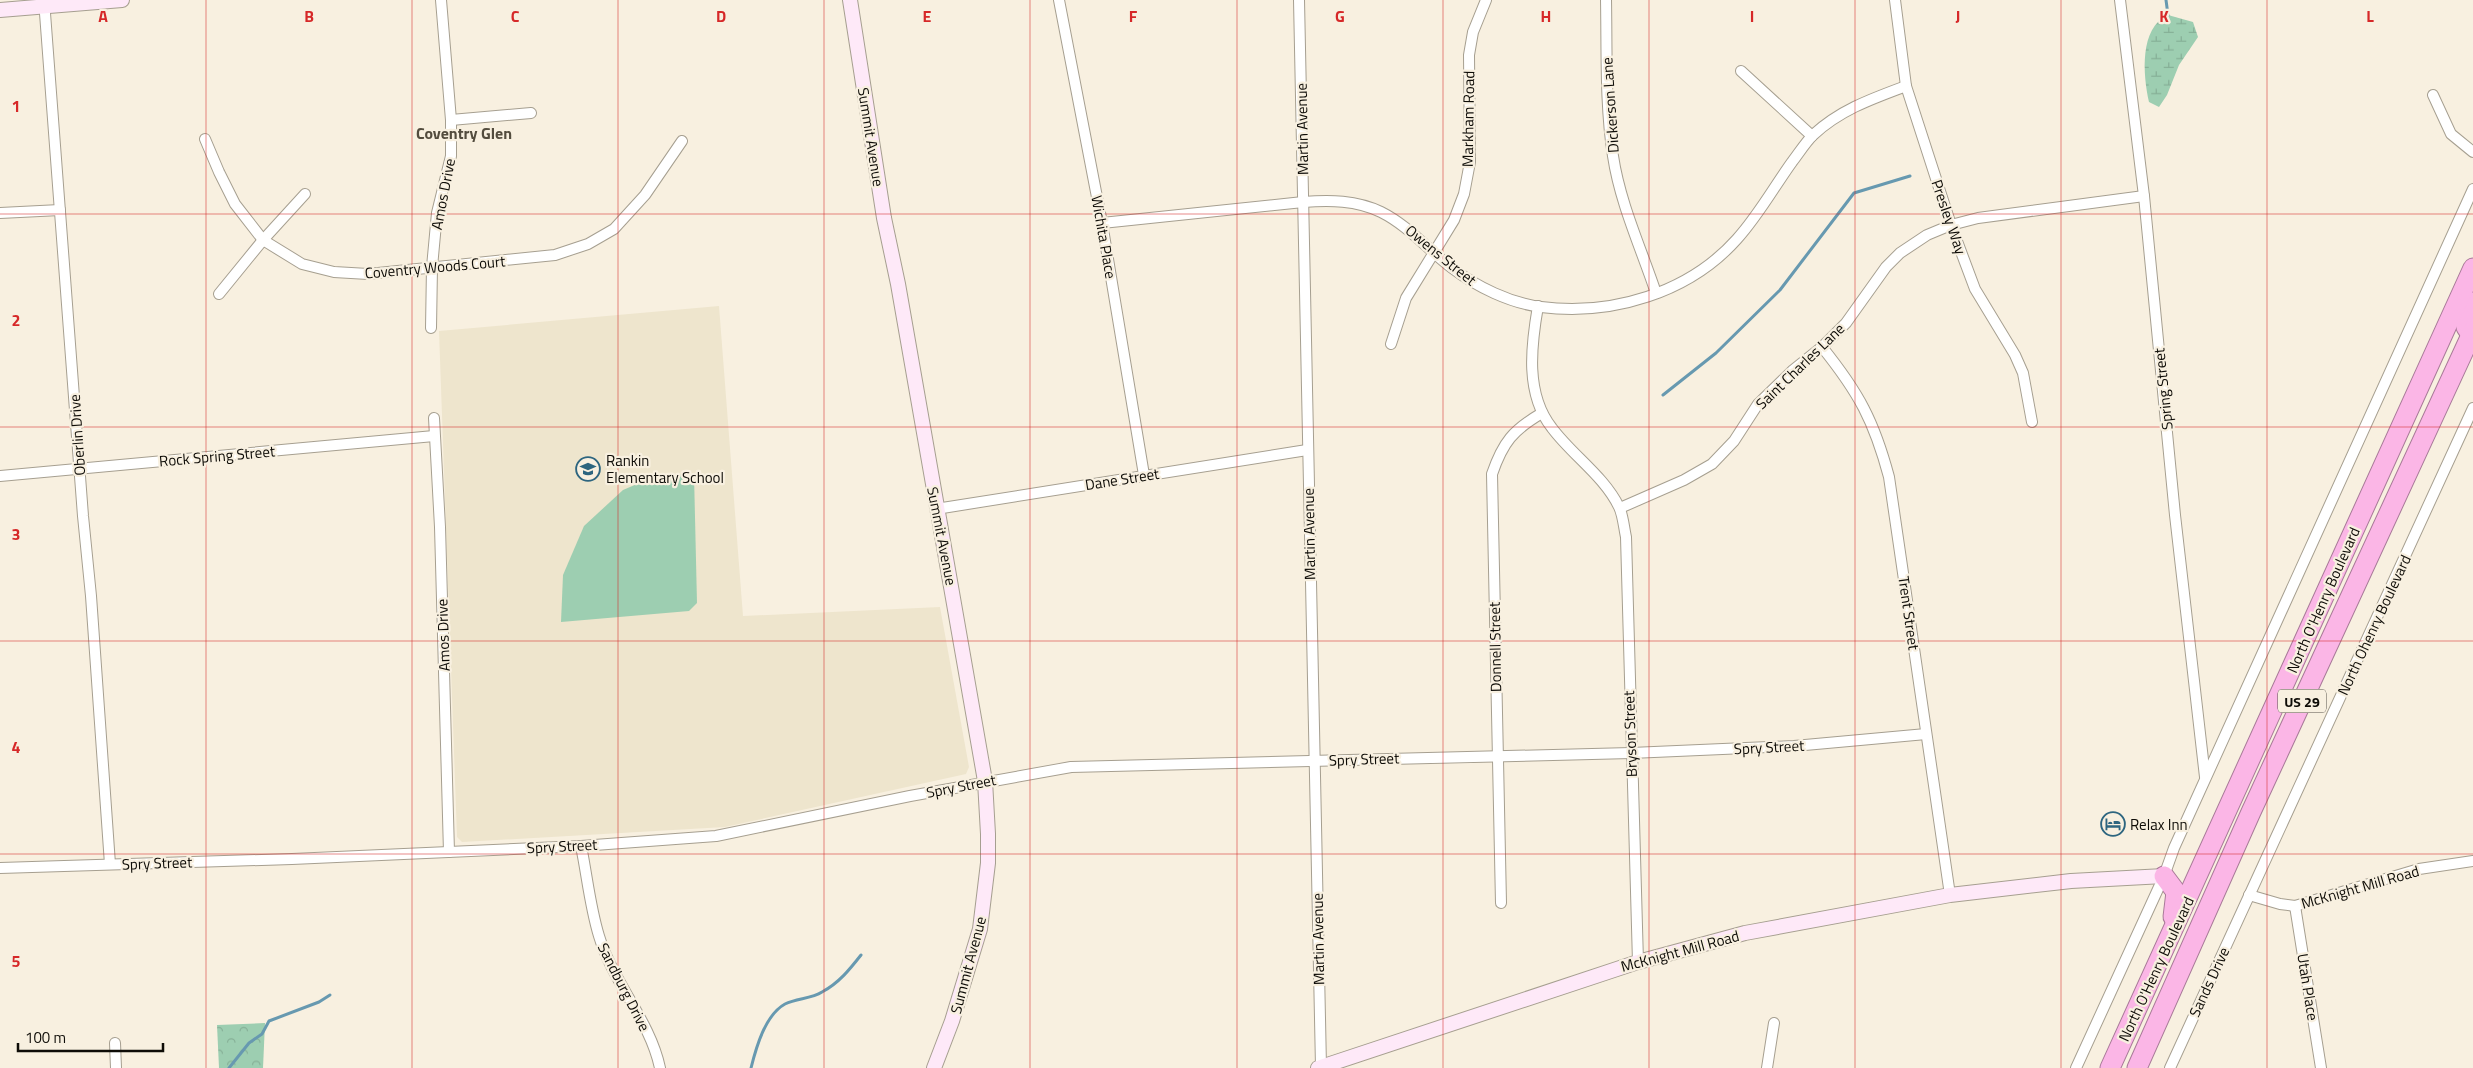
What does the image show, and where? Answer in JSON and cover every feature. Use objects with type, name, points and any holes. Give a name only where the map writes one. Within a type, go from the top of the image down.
[{"type":"highway","name":"North O'Henry Boulevard","points":[[2110,1068],[2473,268]]},
{"type":"highway","points":[[2472,335],[2466,327],[2473,302]]},
{"type":"highway","name":"North O'Henry Boulevard","points":[[2137,1068],[2251,812],[2472,335]]},
{"type":"highway","points":[[2164,876],[2187,875],[2203,866]]},
{"type":"highway","points":[[2164,876],[2176,892],[2172,931]]},
{"type":"main road","points":[[0,10],[44,3],[122,0]]},
{"type":"main road","name":"Summit Avenue","points":[[850,0],[884,218],[898,284],[985,781],[988,863],[980,929],[953,1018],[934,1068]]},
{"type":"main road","name":"McKnight Mill Road","points":[[1320,1068],[1638,962],[1745,933],[1950,895],[2054,883],[2164,876]]},
{"type":"street","name":"Amos Drive","points":[[431,328],[432,267],[437,213],[451,156],[452,120],[441,0]]},
{"type":"street","name":"Wichita Place","points":[[1059,0],[1102,223],[1144,475]]},
{"type":"street","name":"Martin Avenue","points":[[1298,0],[1320,1068]]},
{"type":"street","name":"Markham Road","points":[[1391,344],[1406,298],[1454,220],[1464,194],[1470,162],[1469,56],[1473,32],[1486,0]]},
{"type":"street","name":"Dickerson Lane","points":[[1606,0],[1609,125],[1613,157],[1620,187],[1656,293]]},
{"type":"street","name":"Presley Way","points":[[1895,0],[1906,86],[1951,225],[1975,289],[2015,355],[2023,373],[2032,422]]},
{"type":"street","name":"Spring Street","points":[[2120,0],[2144,196],[2194,691],[2206,778]]},
{"type":"street","name":"Oberlin Drive","points":[[44,3],[110,864]]},
{"type":"street","points":[[1741,71],[1812,136]]},
{"type":"street","name":"Owens Street","points":[[1102,223],[1334,200],[1355,204],[1379,212],[1401,224],[1451,268],[1488,291],[1538,306],[1561,309],[1612,306],[1656,293],[1686,281],[1712,263],[1738,239],[1812,136],[1842,112],[1906,86]]},
{"type":"street","points":[[2433,96],[2451,134],[2473,152]]},
{"type":"street","points":[[452,120],[531,113]]},
{"type":"street","name":"Coventry Woods Court","points":[[205,139],[218,172],[236,204],[263,240],[302,264],[334,272],[368,274],[554,255],[588,244],[614,229],[627,215],[645,195],[682,141]]},
{"type":"street","points":[[2076,1068],[2473,189]]},
{"type":"street","points":[[218,294],[305,194]]},
{"type":"street","name":"Saint Charles Lane","points":[[1620,508],[1684,480],[1712,464],[1734,441],[1758,404],[1846,323],[1868,290],[1900,253],[1928,235],[1951,225],[1978,218],[2144,196]]},
{"type":"street","points":[[0,214],[60,210]]},
{"type":"street","points":[[1538,306],[1531,346],[1532,377],[1542,413],[1551,428],[1602,482],[1620,508]]},
{"type":"street","name":"Trent Street","points":[[1822,347],[1861,400],[1882,449],[1889,478],[1950,895]]},
{"type":"street","name":"North Ohenry Boulevard","points":[[2249,896],[2473,408]]},
{"type":"street","name":"Donnell Street","points":[[1501,903],[1492,474],[1501,450],[1522,425],[1542,413]]},
{"type":"street","name":"Amos Drive","points":[[434,418],[440,527],[450,852]]},
{"type":"street","name":"Rock Spring Street","points":[[0,476],[434,436]]},
{"type":"street","name":"Dane Street","points":[[936,509],[1307,450]]},
{"type":"street","name":"Bryson Street","points":[[1620,508],[1626,537],[1630,753],[1638,962]]},
{"type":"street","name":"Spry Street","points":[[0,868],[581,846],[736,834],[985,781],[1071,766],[1630,753],[1794,746],[1926,734]]},
{"type":"street","name":"Sandburg Drive","points":[[581,846],[599,937],[657,1053],[660,1068]]},
{"type":"street","name":"McKnight Mill Road","points":[[2249,896],[2294,906],[2404,873],[2473,861]]},
{"type":"street","name":"Sands Drive","points":[[2170,1068],[2249,896]]},
{"type":"street","name":"Utah Place","points":[[2294,906],[2321,1068]]},
{"type":"street","points":[[1767,1068],[1774,1023]]},
{"type":"street","points":[[115,1043],[116,1068]]},
{"type":"shaded area","name":"Rankin Elementary School","points":[[719,306],[743,616],[940,607],[969,767],[966,774],[725,827],[462,842],[457,837],[439,331]]},
{"type":"green space","points":[[2168,15],[2193,22],[2198,37],[2179,65],[2167,95],[2159,107],[2149,102],[2145,79],[2145,53],[2152,30],[2159,21]]},
{"type":"green space","points":[[694,474],[697,603],[689,611],[561,622],[563,575],[584,526],[623,490],[658,475]]},
{"type":"green space","points":[[265,1023],[263,1068],[219,1068],[217,1025]]},
{"type":"waterway","points":[[2166,0],[2168,15]]},
{"type":"waterway","points":[[1663,395],[1716,353],[1780,290],[1854,193],[1910,176]]},
{"type":"waterway","points":[[751,1068],[762,1033],[778,1009],[785,1004],[813,996],[828,988],[844,975],[861,955]]},
{"type":"waterway","points":[[229,1068],[249,1043],[262,1034],[269,1021],[319,1002],[330,995]]},
{"type":"place","name":"Rankin Elementary School","points":[[588,469]]},
{"type":"place","name":"Relax Inn","points":[[2113,824]]},
{"type":"district","name":"Coventry Glen","points":[[464,133]]}]
